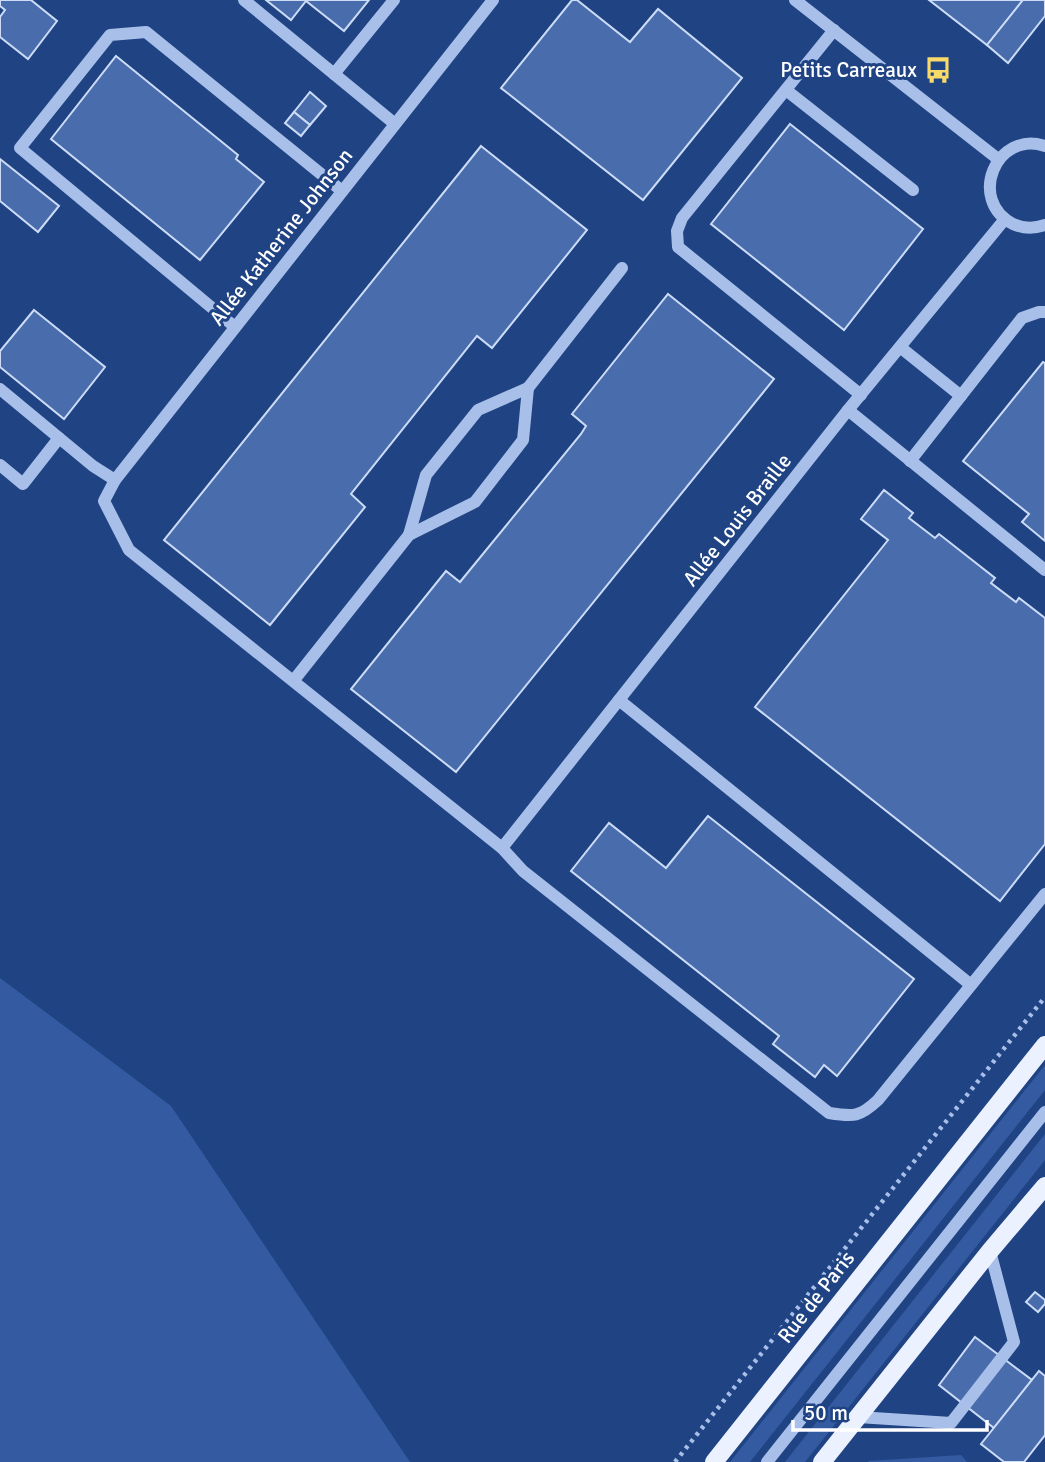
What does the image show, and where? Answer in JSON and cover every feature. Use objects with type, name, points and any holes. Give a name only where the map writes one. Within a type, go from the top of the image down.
[{"type":"main road","name":"Rue de Paris","points":[[715,1462],[1045,1045]]},
{"type":"main road","points":[[822,1462],[1045,1186]]},
{"type":"street","points":[[244,0],[395,124]]},
{"type":"street","points":[[334,74],[394,0]]},
{"type":"street","name":"Allée Katherine Johnson","points":[[294,680],[129,550],[104,501],[115,480],[493,0]]},
{"type":"street","points":[[795,0],[998,159]]},
{"type":"street","points":[[834,30],[682,218],[677,231],[678,247],[861,395]]},
{"type":"street","points":[[235,327],[20,148],[110,35],[146,32],[342,191]]},
{"type":"street","points":[[786,90],[913,190]]},
{"type":"street","points":[[1045,146],[1027,144],[1011,149],[998,159],[991,173],[989,191],[994,206],[1005,219],[1020,227],[1036,229],[1045,225]]},
{"type":"street","name":"Allée Louis Braille","points":[[502,848],[848,410],[1005,219]]},
{"type":"street","points":[[622,268],[528,388],[478,410],[443,453],[426,475],[409,535],[294,680],[502,848],[523,871],[829,1113],[847,1116],[865,1113],[878,1100],[1045,894]]},
{"type":"street","points":[[911,461],[1022,318],[1045,312]]},
{"type":"street","points":[[900,347],[961,396]]},
{"type":"street","points":[[409,535],[475,502],[523,440],[528,388]]},
{"type":"street","points":[[0,389],[93,466],[115,480]]},
{"type":"street","points":[[848,410],[1045,570]]},
{"type":"street","points":[[0,465],[23,484],[59,438]]},
{"type":"street","points":[[619,700],[971,985]]},
{"type":"street","points":[[766,1462],[1045,1112]]},
{"type":"street","points":[[858,1417],[951,1423],[1014,1342],[990,1251]]},
{"type":"path","name":"Rue de Paris","points":[[675,1462],[1045,997]]},
{"type":"shaded area","points":[[0,978],[171,1106],[410,1462],[0,1462]]},
{"type":"shaded area","points":[[1045,1065],[1045,1090],[750,1462],[730,1462]]},
{"type":"shaded area","points":[[1045,1134],[1045,1160],[805,1462],[785,1462]]},
{"type":"shaded area","points":[[961,1455],[967,1462],[868,1462],[869,1461]]},
{"type":"building","points":[[0,0],[31,0],[57,21],[28,59],[0,37],[0,17],[5,10],[0,6]]},
{"type":"building","points":[[266,0],[369,0],[344,31],[306,1],[291,20]]},
{"type":"building","points":[[572,0],[577,0],[630,42],[658,9],[742,78],[643,200],[501,88]]},
{"type":"building","points":[[929,0],[1023,0],[987,45]]},
{"type":"building","points":[[1023,0],[1045,0],[1045,16],[1008,63],[987,45]]},
{"type":"building","points":[[116,56],[238,155],[236,159],[264,182],[200,260],[51,139]]},
{"type":"building","points":[[310,92],[326,106],[310,125],[294,112]]},
{"type":"building","points":[[294,112],[310,125],[301,136],[285,123]]},
{"type":"building","points":[[790,124],[923,229],[844,330],[711,224]]},
{"type":"building","points":[[481,146],[587,230],[492,348],[477,336],[351,494],[365,507],[270,625],[164,540]]},
{"type":"building","points":[[0,159],[59,206],[38,232],[0,201]]},
{"type":"building","points":[[668,294],[774,379],[456,772],[351,689],[446,571],[460,582],[581,434],[586,426],[572,414]]},
{"type":"building","points":[[34,310],[105,367],[64,419],[0,367],[0,351]]},
{"type":"building","points":[[1043,362],[1045,541],[1022,522],[1029,514],[963,461]]},
{"type":"building","points":[[884,490],[913,513],[909,518],[935,538],[939,534],[995,578],[991,583],[1016,602],[1019,598],[1045,618],[1045,844],[1000,901],[755,707],[888,540],[861,519]]},
{"type":"building","points":[[708,816],[914,979],[837,1076],[824,1065],[815,1077],[773,1044],[779,1036],[571,871],[609,823],[666,868]]},
{"type":"building","points":[[1035,1292],[1045,1300],[1038,1312],[1026,1302]]},
{"type":"building","points":[[975,1337],[1032,1380],[994,1428],[939,1385]]},
{"type":"building","points":[[1039,1371],[1045,1376],[1045,1435],[1024,1462],[1004,1462],[981,1444]]},
{"type":"place","name":"Petits Carreaux","points":[[938,70]]}]
